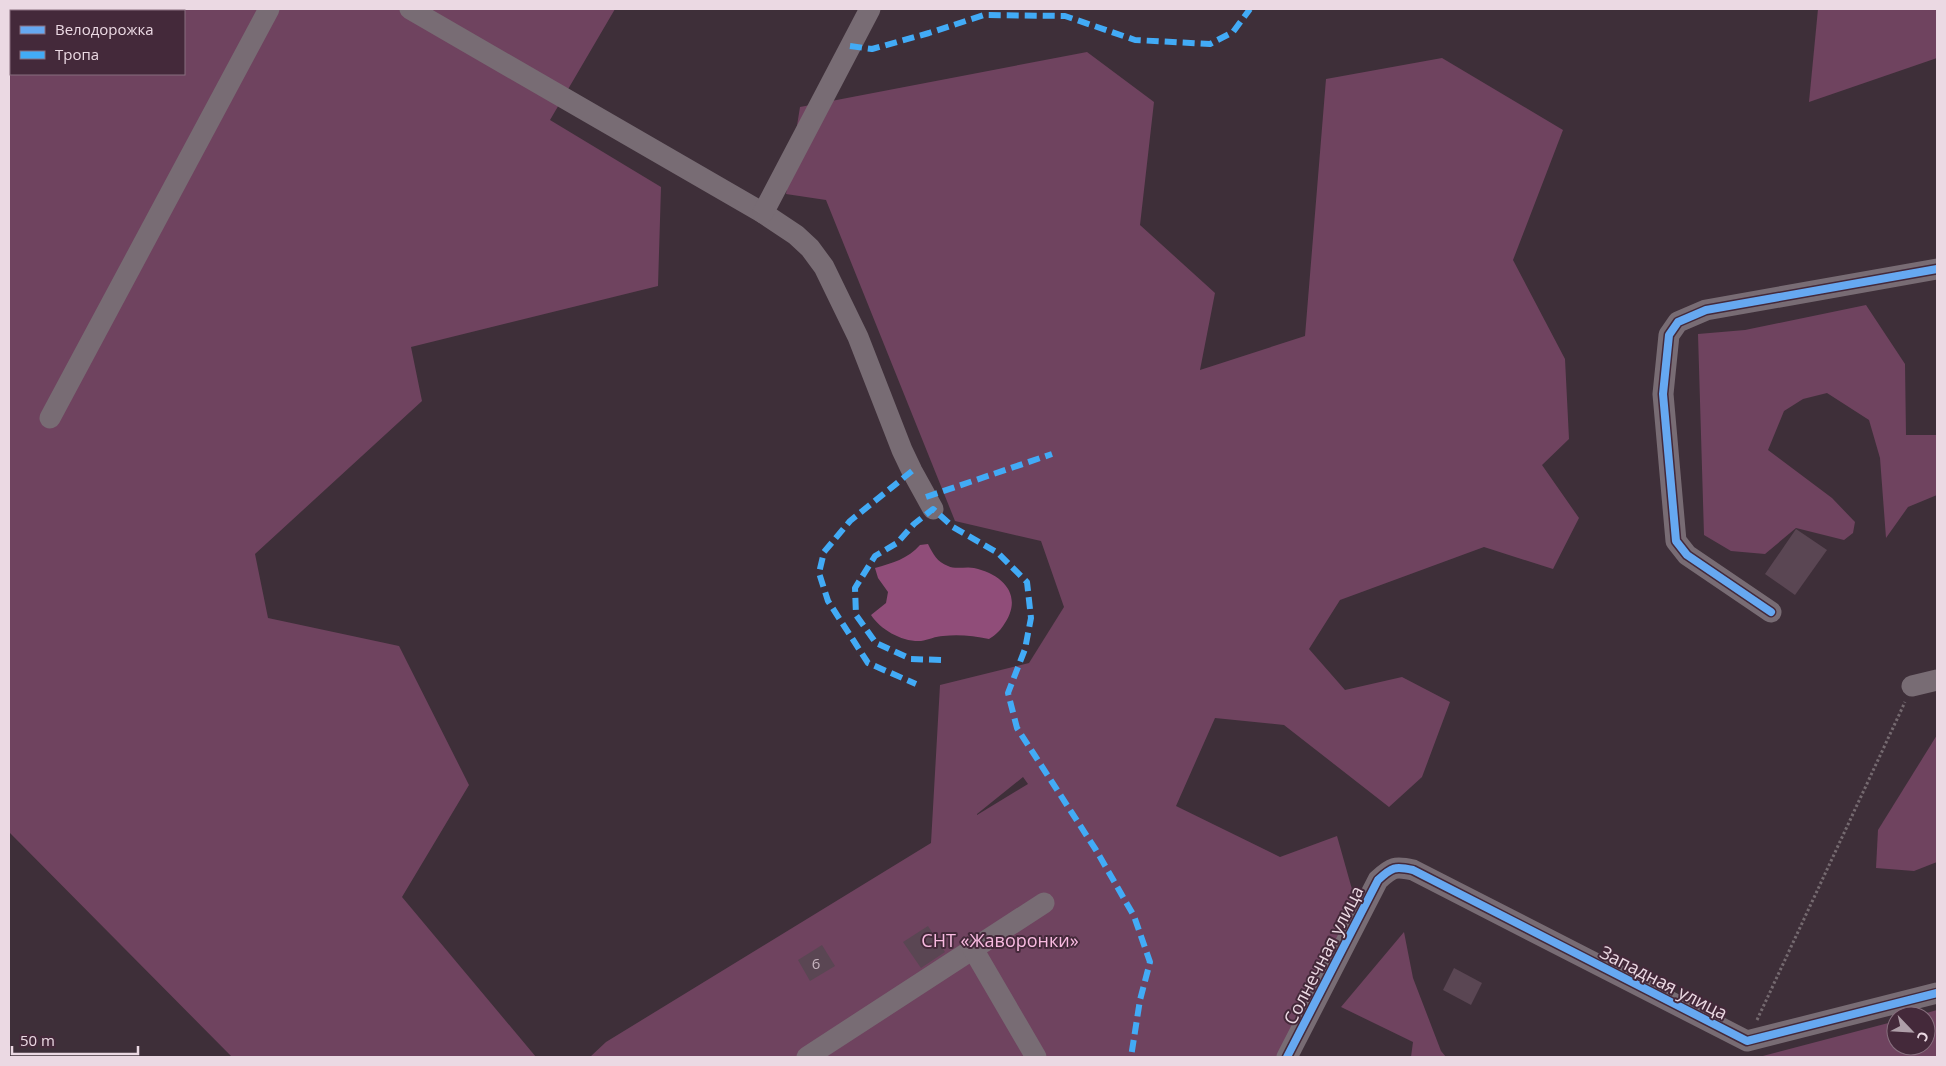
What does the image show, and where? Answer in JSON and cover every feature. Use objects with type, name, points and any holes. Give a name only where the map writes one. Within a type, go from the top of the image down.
[{"type":"street","points":[[50,418],[269,9]]},
{"type":"street","points":[[410,9],[763,213],[796,235],[810,248],[824,266],[858,337],[912,472],[933,508]]},
{"type":"street","points":[[763,213],[870,9]]},
{"type":"street","points":[[1771,612],[1693,560],[1676,540],[1663,394],[1669,335],[1678,322],[1706,310],[1937,269]]},
{"type":"street","points":[[1912,686],[1937,680]]},
{"type":"street","name":"Западная улица","points":[[1390,869],[1400,867],[1414,870],[1743,1049]]},
{"type":"street","name":"Солнечная улица","points":[[1287,1057],[1378,880],[1390,869]]},
{"type":"street","points":[[807,1057],[1044,903]]},
{"type":"street","points":[[973,949],[1036,1057]]},
{"type":"street","points":[[1743,1049],[1937,993]]},
{"type":"path","points":[[1743,1049],[1912,686]]},
{"type":"green space","points":[[9,9],[615,9],[550,120],[661,187],[658,286],[411,347],[422,401],[255,554],[268,618],[399,646],[469,785],[402,897],[536,1057],[232,1057],[9,832]]},
{"type":"green space","points":[[1818,9],[1937,9],[1937,58],[1809,102]]},
{"type":"green space","name":"СНТ «Жаворонки»","points":[[1087,52],[1154,102],[1140,225],[1215,293],[1200,370],[1305,336],[1326,79],[1442,58],[1563,130],[1513,260],[1565,359],[1569,439],[1542,465],[1579,518],[1553,569],[1484,547],[1340,600],[1309,649],[1345,690],[1402,677],[1450,702],[1422,777],[1389,807],[1284,725],[1215,718],[1176,806],[1280,857],[1337,836],[1357,907],[1278,1057],[590,1057],[606,1042],[931,843],[940,685],[1029,663],[1064,607],[1041,541],[955,521],[826,200],[786,194],[800,107]],"holes":[[[1023,777],[1028,784],[977,815]]]},
{"type":"green space","points":[[1866,305],[1905,364],[1906,435],[1937,435],[1937,495],[1908,507],[1886,538],[1880,458],[1869,420],[1827,393],[1803,399],[1784,411],[1768,450],[1832,498],[1855,522],[1853,533],[1844,540],[1796,528],[1765,554],[1731,551],[1704,535],[1698,334],[1745,330]]},
{"type":"green space","points":[[1937,735],[1937,862],[1914,871],[1876,868],[1878,830]]},
{"type":"green space","points":[[1404,932],[1413,978],[1441,1051],[1446,1057],[1411,1057],[1413,1042],[1341,1007]]},
{"type":"green space","points":[[1936,1010],[1937,1057],[1759,1057],[1886,1024],[1886,1056],[1936,1056]]},
{"type":"shaded area","points":[[928,544],[936,557],[944,564],[954,568],[971,568],[985,571],[995,576],[1008,589],[1012,606],[1009,615],[1000,630],[991,638],[955,635],[914,641],[899,637],[886,630],[871,615],[886,603],[888,592],[878,578],[875,568],[899,560],[910,554],[920,545]]},
{"type":"building","points":[[1796,529],[1827,550],[1795,595],[1765,574]]},
{"type":"building","points":[[928,926],[945,952],[921,968],[903,942]]},
{"type":"building","points":[[822,945],[835,966],[810,981],[798,960]]},
{"type":"building","points":[[1454,968],[1482,983],[1471,1005],[1443,990]]},
{"type":"marked path","points":[[850,46],[872,49],[984,15],[1065,16],[1135,40],[1210,44],[1233,32],[1250,9]]},
{"type":"marked path","points":[[926,497],[1052,454]]},
{"type":"marked path","points":[[912,471],[850,521],[824,552],[819,573],[828,601],[868,663],[916,684]]},
{"type":"marked path","points":[[941,660],[911,659],[876,643],[856,615],[855,588],[875,556],[897,543],[914,524],[933,509],[953,527],[998,553],[1027,582],[1031,618],[1025,649],[1008,693],[1017,728],[1096,850],[1134,916],[1150,962],[1140,1000],[1131,1057]]},
{"type":"cycle path","points":[[1771,612],[1687,555],[1676,541],[1663,394],[1669,335],[1678,322],[1706,310],[1937,269]]},
{"type":"cycle path","points":[[1287,1057],[1378,880],[1390,870],[1398,868],[1413,870],[1747,1041],[1937,993]]}]
